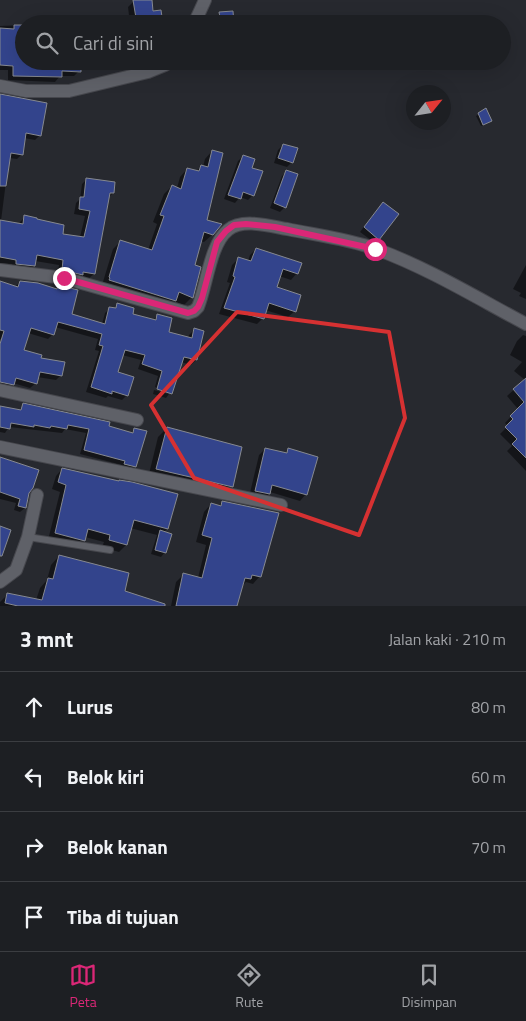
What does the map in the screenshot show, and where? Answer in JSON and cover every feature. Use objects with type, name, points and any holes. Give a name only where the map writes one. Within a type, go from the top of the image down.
[{"type":"street","points":[[198,15],[205,0]]},
{"type":"street","points":[[0,86],[26,91],[69,91],[153,70]]},
{"type":"street","points":[[0,270],[64,278],[188,313],[198,307],[202,298],[217,242],[234,225],[256,225],[327,237],[375,249],[420,268],[526,324]]},
{"type":"street","points":[[0,390],[137,420]]},
{"type":"street","points":[[0,447],[281,505]]},
{"type":"street","points":[[0,582],[16,570],[28,537],[36,495]]},
{"type":"lane","points":[[28,537],[110,550]]},
{"type":"highlighted area","points":[[237,312],[389,332],[405,418],[359,535],[194,478],[151,405]]},
{"type":"building","points":[[133,0],[152,0],[153,11],[161,10],[162,15],[136,15]]},
{"type":"building","points":[[233,11],[233,15],[220,15],[219,12]]},
{"type":"building","points":[[15,25],[15,70],[81,70],[81,72],[62,71],[62,77],[13,76],[13,66],[0,65],[0,28],[14,29]]},
{"type":"building","points":[[0,94],[47,103],[41,136],[26,133],[23,155],[11,153],[6,186],[0,186]]},
{"type":"building","points":[[486,108],[492,121],[483,125],[478,113]]},
{"type":"building","points":[[283,144],[298,148],[293,163],[278,158]]},
{"type":"building","points":[[212,150],[223,153],[207,220],[222,224],[213,235],[204,232],[195,265],[201,267],[193,298],[179,292],[176,301],[109,280],[120,240],[152,250],[164,216],[160,215],[172,185],[181,189],[187,168],[199,171],[201,165],[208,167]]},
{"type":"building","points":[[243,155],[255,159],[252,168],[263,171],[254,196],[243,192],[241,199],[228,195]]},
{"type":"building","points":[[286,170],[298,174],[286,208],[274,203]]},
{"type":"building","points":[[86,178],[115,182],[114,193],[110,193],[95,274],[83,272],[83,275],[62,270],[63,260],[37,255],[35,266],[16,264],[16,260],[0,257],[0,220],[23,224],[24,215],[64,225],[63,234],[84,237],[90,211],[79,209],[80,197],[84,197]]},
{"type":"building","points":[[383,202],[399,214],[379,240],[364,227]]},
{"type":"building","points":[[256,248],[302,263],[298,274],[283,269],[277,287],[301,295],[296,312],[269,303],[264,319],[224,308],[235,277],[233,276],[238,257],[251,261]]},
{"type":"building","points":[[0,281],[18,287],[20,281],[38,283],[57,289],[58,285],[78,290],[72,314],[105,324],[109,307],[116,308],[117,303],[134,308],[133,314],[156,320],[157,314],[172,318],[169,332],[192,338],[194,328],[204,331],[197,360],[184,357],[172,394],[157,389],[162,371],[142,364],[145,355],[125,350],[118,372],[134,377],[128,396],[112,391],[112,394],[91,387],[103,346],[99,345],[102,334],[58,322],[54,335],[31,328],[24,350],[42,355],[41,358],[65,362],[62,376],[40,372],[37,384],[16,378],[14,385],[0,382],[0,344],[4,331],[0,330]]},
{"type":"building","points":[[526,378],[526,458],[512,444],[517,439],[505,427],[513,419],[510,416],[524,402],[513,389]]},
{"type":"building","points":[[23,403],[110,422],[109,426],[133,433],[134,428],[147,431],[136,467],[124,464],[125,461],[84,450],[89,429],[68,425],[67,429],[51,426],[50,428],[34,425],[34,427],[11,423],[10,429],[0,427],[0,406],[21,410]]},
{"type":"building","points":[[167,427],[242,447],[233,487],[156,469]]},
{"type":"building","points":[[265,448],[287,453],[288,448],[318,457],[307,495],[272,485],[270,494],[255,491]]},
{"type":"building","points":[[0,457],[39,470],[33,488],[29,493],[26,508],[18,506],[20,499],[0,492]]},
{"type":"building","points":[[62,468],[119,481],[132,482],[178,494],[168,529],[134,520],[127,545],[109,540],[110,535],[88,529],[85,541],[55,533],[66,485],[58,482]]},
{"type":"building","points":[[222,501],[279,513],[261,577],[252,575],[251,579],[245,578],[237,606],[176,606],[183,573],[202,578],[212,538],[202,535],[211,503],[221,506]]},
{"type":"building","points":[[0,526],[11,530],[2,556],[0,556]]},
{"type":"building","points":[[160,530],[172,534],[166,553],[155,550]]},
{"type":"building","points":[[59,555],[129,573],[125,591],[165,604],[165,606],[18,606],[5,603],[7,593],[42,600],[48,578],[53,579]]},
{"type":"route","points":[[64,278],[188,313],[198,307],[202,298],[217,242],[234,225],[246,224],[275,227],[375,249]]}]
